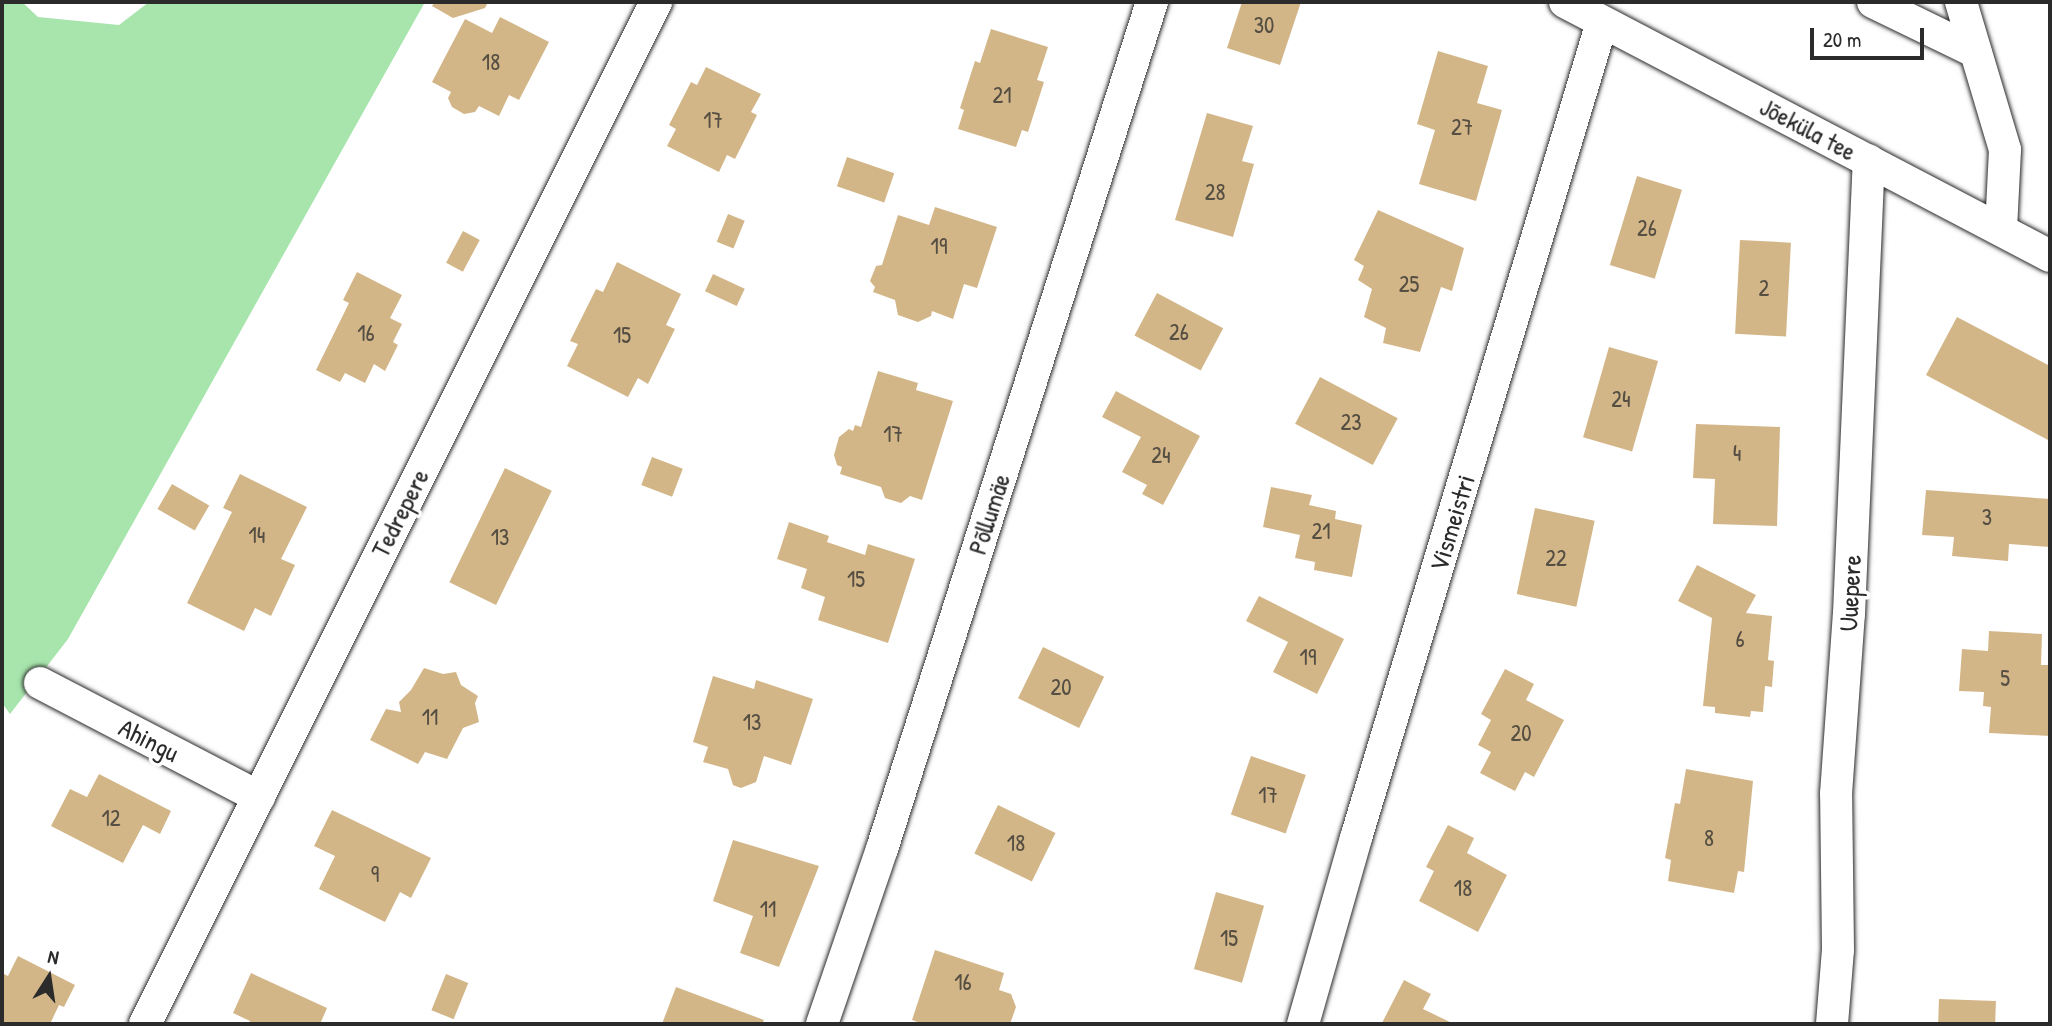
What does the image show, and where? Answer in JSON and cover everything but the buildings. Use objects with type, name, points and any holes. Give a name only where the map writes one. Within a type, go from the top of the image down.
[{"type":"street","name":"Tedrepere","points":[[145,1024],[656,2]]},
{"type":"street","name":"Põllumäe","points":[[822,1024],[891,823],[1152,2]]},
{"type":"street","name":"Jõeküla tee","points":[[1565,2],[2050,256]]},
{"type":"street","points":[[1873,2],[1976,52]]},
{"type":"street","points":[[1961,2],[2006,150],[2001,230]]},
{"type":"street","name":"Vismeistri","points":[[1303,1024],[1356,838],[1602,22]]},
{"type":"street","name":"Uuepere","points":[[1832,1024],[1838,950],[1836,794],[1849,614],[1868,160]]},
{"type":"street","name":"Ahingu","points":[[40,683],[258,797]]},
{"type":"green space","points":[[2,2],[22,2],[38,17],[119,25],[149,2],[425,2],[68,639],[10,714],[2,703]]}]
